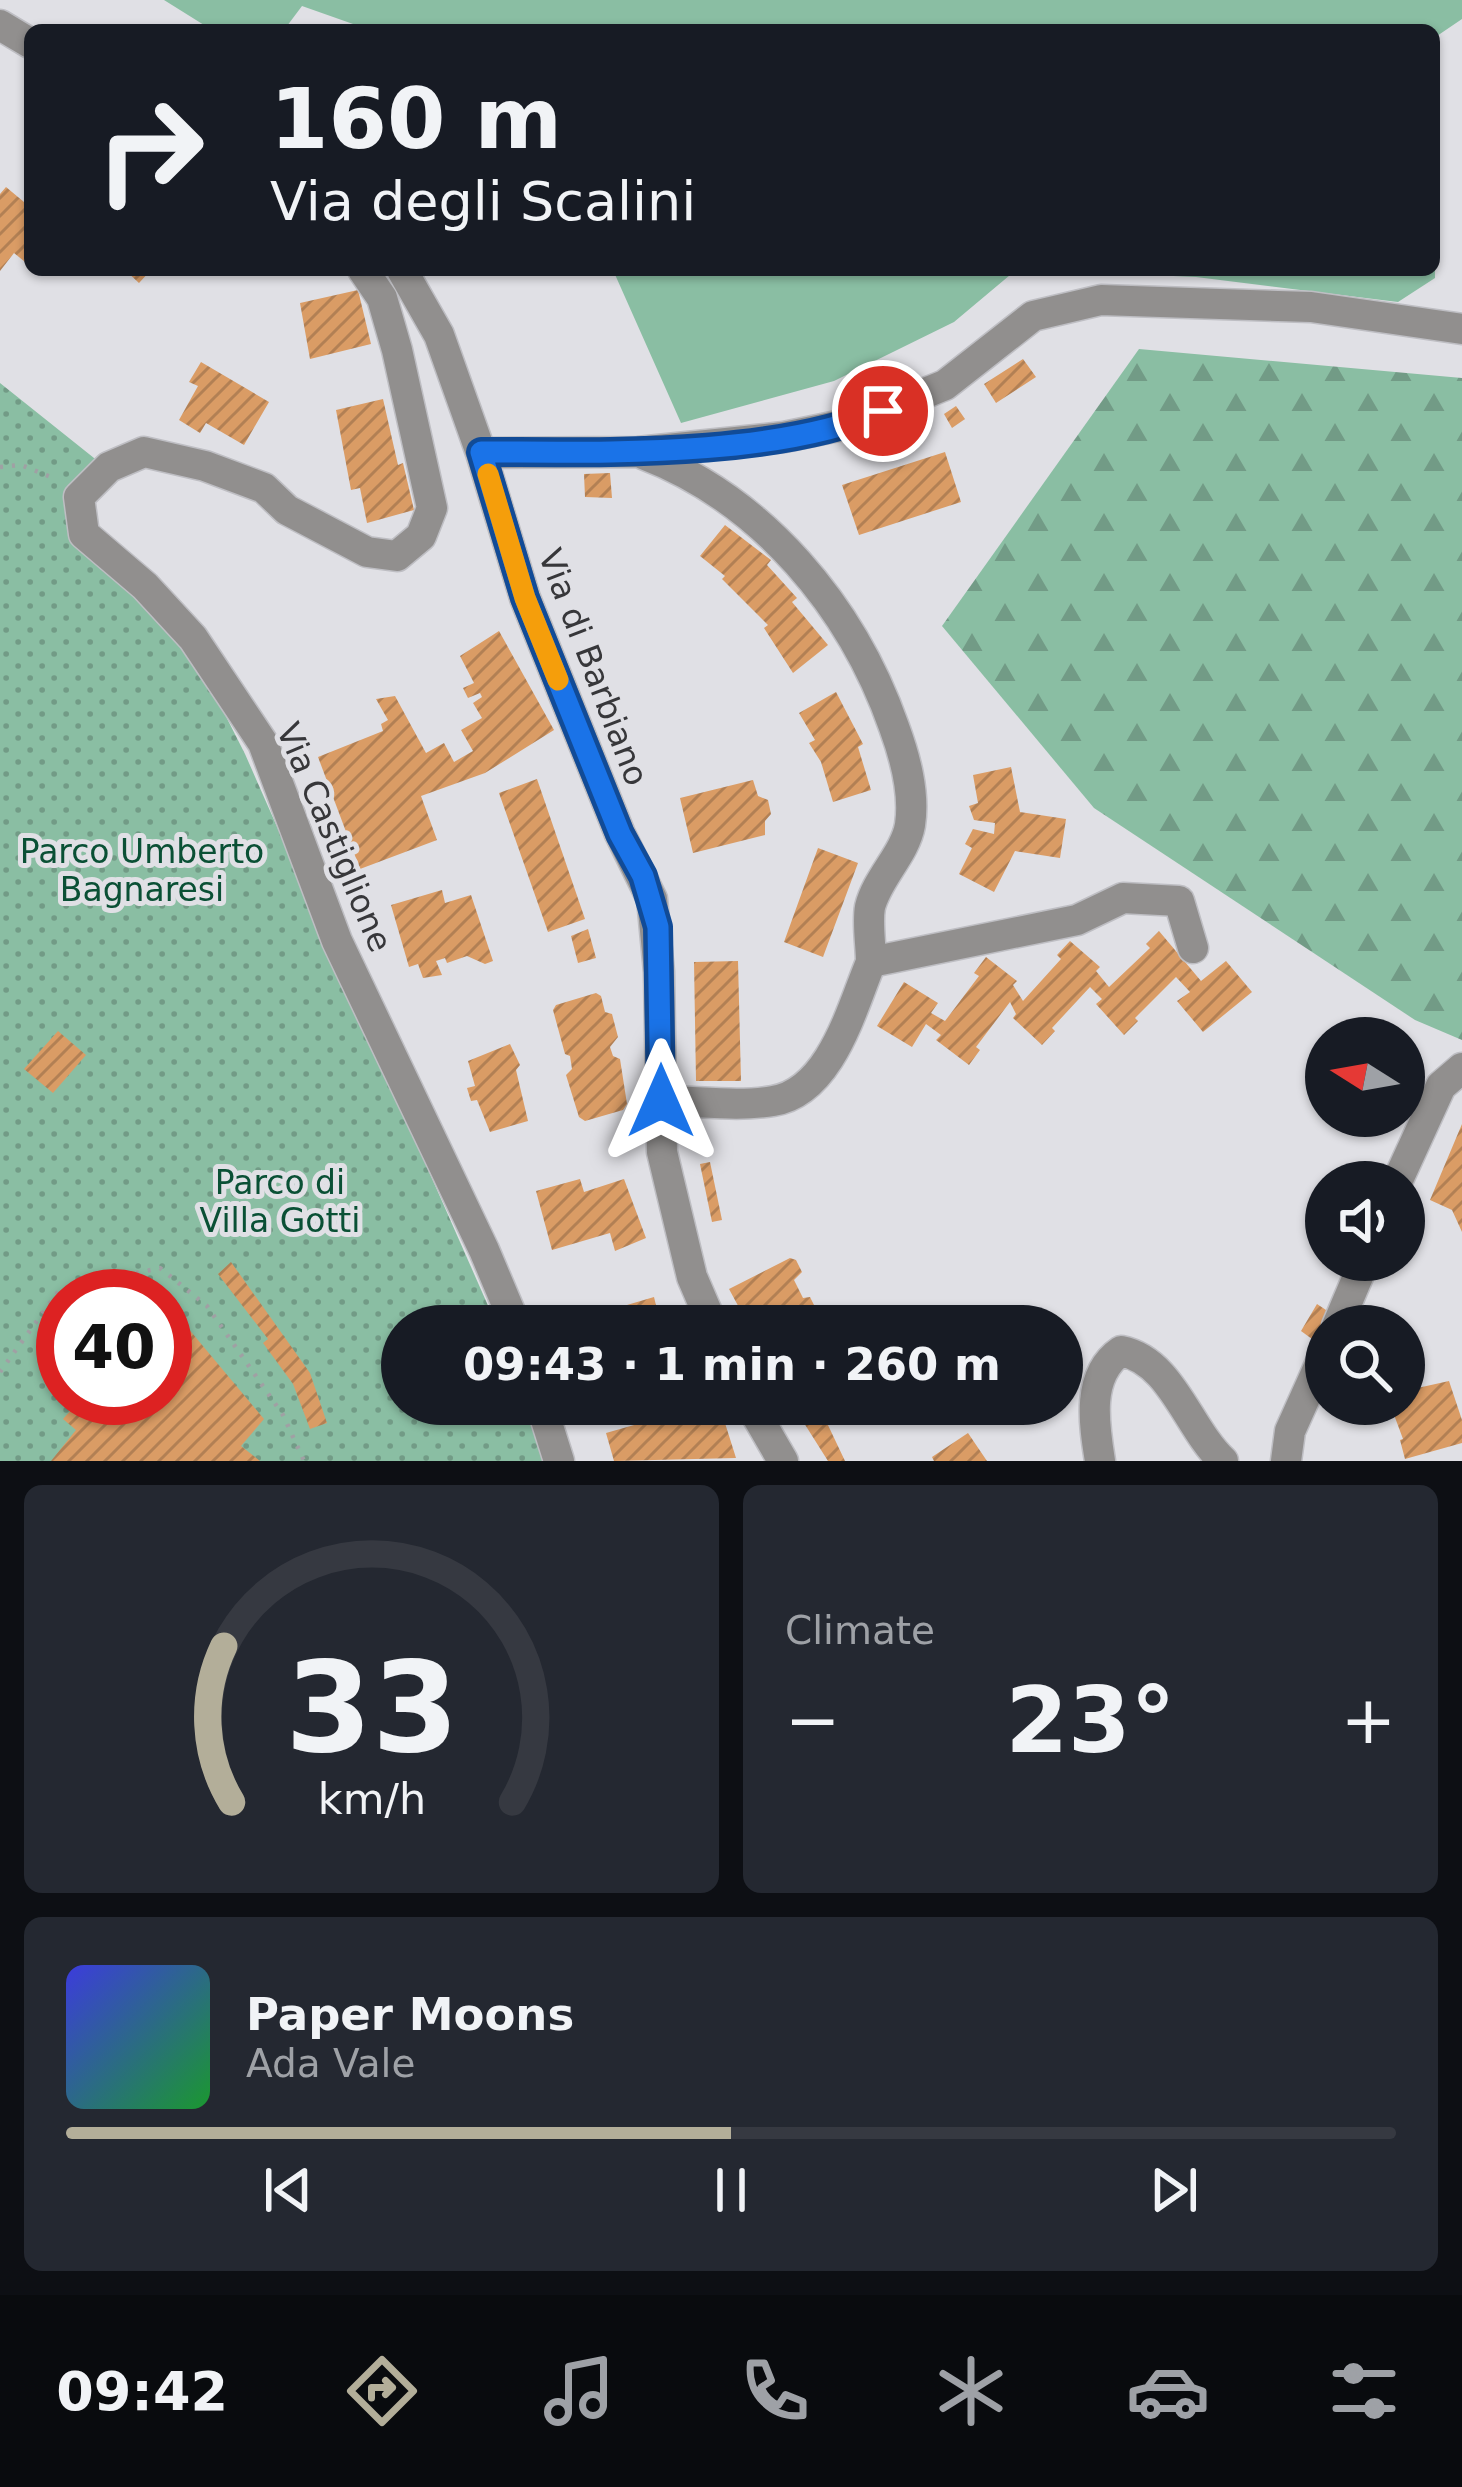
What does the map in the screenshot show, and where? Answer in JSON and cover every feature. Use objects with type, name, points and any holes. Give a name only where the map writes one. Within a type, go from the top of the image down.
[{"type":"street","points":[[79,497],[109,467],[144,452],[206,466],[264,488],[287,510],[367,552],[397,556],[421,536],[432,508],[398,350],[382,298],[367,276]]},
{"type":"street","name":"Via di Barbiano","points":[[405,276],[439,335],[525,598],[620,834],[652,899],[658,927],[662,1152],[692,1277],[703,1305]]},
{"type":"street","points":[[481,452],[638,452],[784,437],[852,424],[945,385],[1033,316],[1101,300],[1311,307],[1462,329]]},
{"type":"street","points":[[638,452],[703,482],[792,555],[845,620],[864,654],[903,753],[910,792],[910,828],[870,907],[872,962],[833,1049],[812,1080],[775,1101],[661,1101]]},
{"type":"street","name":"Via Castiglione","points":[[79,497],[84,534],[145,586],[193,638],[262,743],[337,941],[507,1305]]},
{"type":"street","points":[[872,962],[1077,920],[1123,898],[1179,901],[1193,948]]},
{"type":"street","points":[[1407,1161],[1442,1086],[1462,1068]]},
{"type":"street","points":[[1100,1461],[1094,1427],[1096,1390],[1106,1361],[1121,1351],[1142,1355],[1157,1366],[1198,1432],[1223,1461]]},
{"type":"street","points":[[1286,1461],[1290,1431],[1305,1398]]},
{"type":"street","points":[[548,1425],[559,1461]]},
{"type":"street","points":[[762,1425],[783,1461]]},
{"type":"path","points":[[0,467],[21,465],[65,483],[79,497]]},
{"type":"path","points":[[0,1372],[60,1288],[160,1268],[207,1306],[283,1415],[304,1461]]},
{"type":"green space","points":[[164,0],[1462,0],[1462,19],[1440,34],[1440,24],[353,24],[302,6],[288,24],[202,24]]},
{"type":"green space","points":[[616,276],[1009,276],[954,322],[834,381],[681,423]]},
{"type":"green space","points":[[1173,276],[1435,278],[1398,302]]},
{"type":"green space","points":[[1139,349],[1462,378],[1462,1040],[1425,1024],[1425,1017],[1410,1017],[1094,808],[942,626]]},
{"type":"green space","points":[[0,383],[99,462],[69,492],[209,683],[245,754],[488,1305],[381,1305],[381,1425],[531,1425],[543,1461],[0,1461]]},
{"type":"building","points":[[6,187],[24,202],[24,261],[14,253],[0,271],[0,194]]},
{"type":"building","points":[[358,290],[371,344],[310,359],[300,303]]},
{"type":"building","points":[[1023,359],[1036,377],[996,403],[984,384]]},
{"type":"building","points":[[201,362],[269,402],[244,445],[206,423],[200,433],[179,420],[198,386],[189,382]]},
{"type":"building","points":[[383,399],[414,510],[367,523],[360,488],[351,490],[336,410]]},
{"type":"building","points":[[956,406],[965,419],[952,428],[944,414]]},
{"type":"building","points":[[945,452],[961,502],[859,535],[842,485]]},
{"type":"building","points":[[610,473],[612,498],[585,497],[584,474]]},
{"type":"building","points":[[725,525],[771,560],[767,565],[797,598],[792,602],[828,645],[793,673],[764,628],[768,625],[722,579],[725,576],[700,556]]},
{"type":"building","points":[[499,631],[554,730],[485,773],[421,796],[437,840],[360,869],[318,757],[383,731],[381,724],[388,720],[376,699],[395,696],[426,753],[444,743],[454,762],[473,751],[461,730],[482,718],[473,703],[482,697],[480,693],[468,698],[463,688],[474,683],[460,656]]},
{"type":"building","points":[[836,692],[863,744],[858,747],[871,790],[833,802],[821,762],[809,743],[815,740],[799,713]]},
{"type":"building","points":[[1011,767],[1020,812],[1066,819],[1060,858],[1015,851],[994,892],[959,874],[972,848],[965,844],[973,829],[994,834],[995,823],[974,820],[969,806],[978,803],[973,775]]},
{"type":"building","points":[[537,779],[585,919],[548,932],[499,793]]},
{"type":"building","points":[[753,780],[758,796],[768,800],[771,814],[765,821],[765,835],[693,853],[680,798]]},
{"type":"building","points":[[818,848],[858,863],[823,957],[784,942]]},
{"type":"building","points":[[442,890],[445,903],[471,895],[493,961],[485,964],[467,956],[447,963],[445,958],[436,961],[442,975],[423,978],[418,964],[409,967],[391,905]]},
{"type":"building","points":[[588,929],[596,958],[578,963],[571,936]]},
{"type":"building","points":[[1159,931],[1201,981],[1226,961],[1252,992],[1203,1032],[1177,1001],[1190,992],[1176,977],[1124,1035],[1096,1004],[1102,999],[1090,987],[1042,1045],[1013,1018],[1016,1014],[1010,1002],[976,1047],[980,1050],[969,1065],[936,1040],[941,1035],[926,1024],[912,1047],[877,1026],[904,982],[938,1003],[931,1013],[945,1021],[979,976],[974,973],[986,957],[1017,981],[1013,985],[1023,1001],[1061,959],[1057,955],[1070,941],[1100,967],[1096,971],[1109,987],[1150,948],[1146,944]]},
{"type":"building","points":[[738,961],[741,1081],[696,1081],[694,962]]},
{"type":"building","points":[[596,993],[605,1012],[612,1014],[618,1037],[610,1047],[620,1059],[627,1104],[623,1110],[585,1121],[579,1117],[566,1075],[572,1069],[570,1056],[565,1054],[553,1010]]},
{"type":"building","points":[[58,1031],[86,1055],[53,1093],[24,1069]]},
{"type":"building","points":[[510,1044],[520,1065],[516,1070],[528,1121],[490,1132],[477,1100],[471,1101],[467,1088],[475,1086],[468,1061]]},
{"type":"building","points":[[1462,1124],[1462,1232],[1452,1210],[1430,1200]]},
{"type":"building","points":[[710,1162],[722,1220],[712,1222],[700,1164]]},
{"type":"building","points":[[580,1179],[584,1192],[624,1179],[646,1238],[615,1251],[610,1233],[552,1250],[536,1191]]},
{"type":"building","points":[[790,1258],[802,1272],[794,1280],[803,1298],[810,1297],[814,1305],[738,1305],[729,1289]]},
{"type":"building","points":[[231,1262],[310,1373],[327,1423],[310,1429],[293,1384],[263,1343],[268,1339],[218,1274]]},
{"type":"building","points":[[654,1297],[656,1305],[627,1305]]},
{"type":"building","points":[[192,1333],[264,1419],[241,1446],[260,1461],[51,1461],[76,1430],[70,1425],[192,1425]]},
{"type":"building","points":[[1449,1381],[1462,1420],[1462,1443],[1405,1459],[1398,1425],[1425,1425],[1425,1386]]},
{"type":"building","points":[[634,1425],[726,1425],[736,1458],[614,1461],[606,1433]]},
{"type":"building","points":[[805,1425],[828,1425],[845,1461],[828,1461]]},
{"type":"building","points":[[968,1433],[987,1461],[934,1461],[932,1457]]},
{"type":"slow traffic","points":[[488,474],[525,598],[558,680]]},
{"type":"route","points":[[661,1101],[658,927],[652,899],[620,834],[525,598],[481,452],[638,452],[747,441],[852,424],[883,411]]},
{"type":"park label","name":"Parco Umberto Bagnaresi","points":[[142,870]]},
{"type":"park label","name":"Parco di Villa Gotti","points":[[280,1201]]}]
